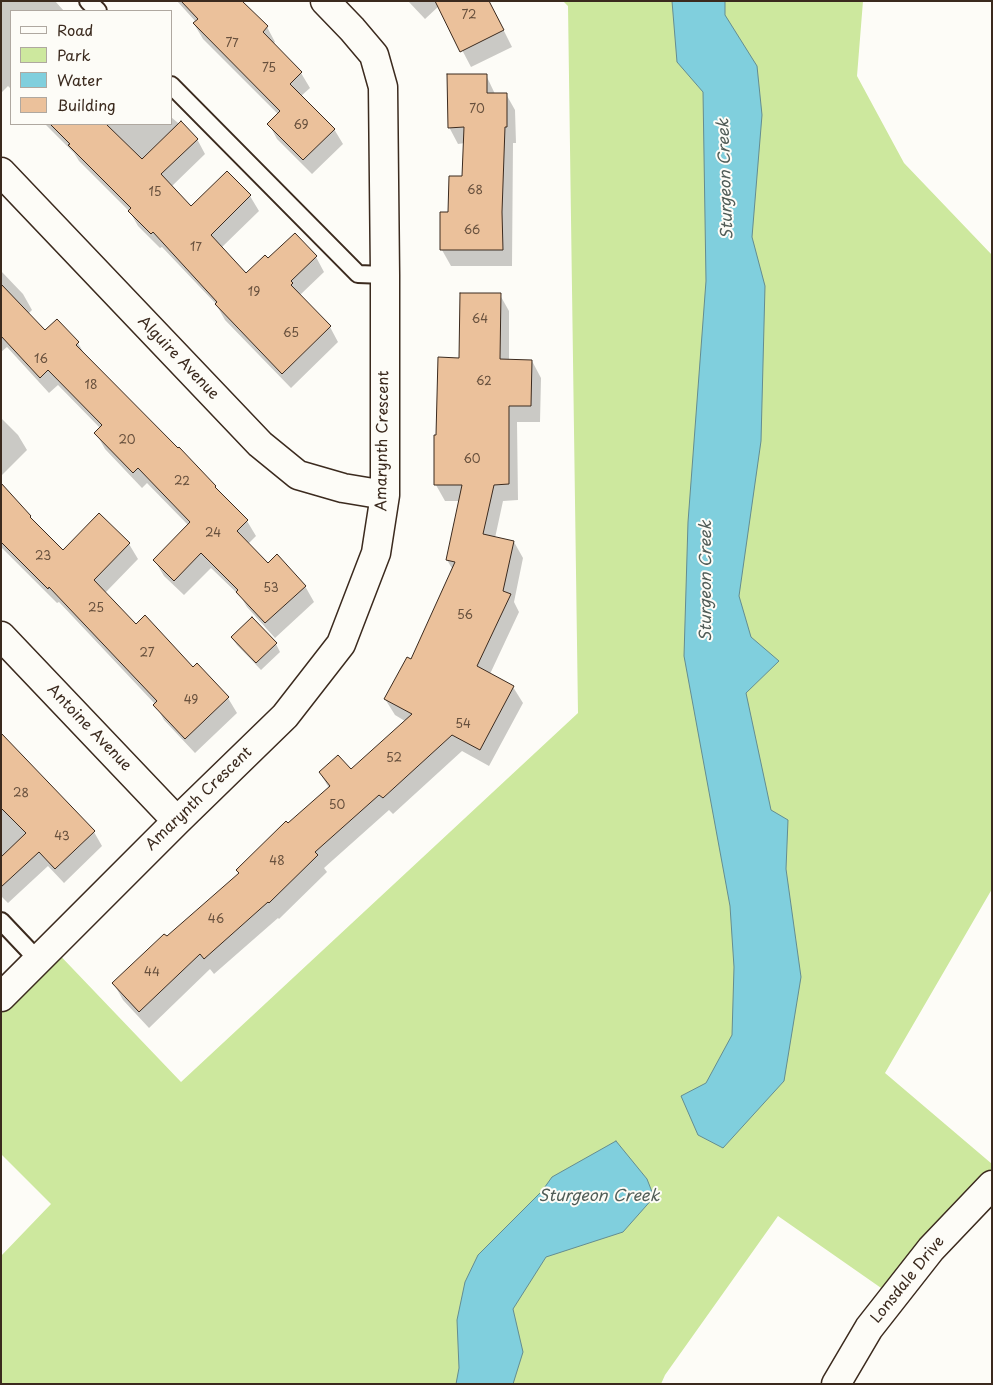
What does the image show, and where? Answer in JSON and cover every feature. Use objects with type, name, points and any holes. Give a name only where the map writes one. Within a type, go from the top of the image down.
[{"type":"street","name":"Amarynth Crescent","points":[[1,997],[285,716],[341,644],[376,553],[385,495],[383,87],[374,55],[325,1]]},
{"type":"street","name":"Alguire Avenue","points":[[1,172],[260,444],[298,475],[343,488],[385,495]]},
{"type":"street","name":"Antoine Avenue","points":[[1,636],[177,821]]},
{"type":"street","name":"Lonsdale Drive","points":[[836,1384],[869,1328],[931,1249],[992,1186]]},
{"type":"lane","points":[[88,1],[97,10]]},
{"type":"lane","points":[[172,86],[358,274],[385,274]]},
{"type":"lane","points":[[1,922],[38,960]]},
{"type":"green space","points":[[563,1],[863,1],[857,76],[904,163],[992,255],[992,889],[885,1073],[992,1164],[992,1185],[894,1297],[778,1216],[665,1375],[661,1384],[1,1384],[1,1256],[51,1204],[1,1154],[1,997],[51,946],[181,1082],[578,713],[568,6]]},
{"type":"water","points":[[672,1],[725,1],[725,15],[757,66],[762,115],[752,237],[765,286],[761,441],[739,596],[751,637],[779,661],[746,693],[771,810],[788,820],[786,869],[801,977],[784,1081],[723,1148],[698,1135],[681,1096],[706,1083],[732,1035],[734,967],[730,906],[684,656],[688,522],[706,281],[703,92],[677,62]]},
{"type":"water","name":"Sturgeon Creek","points":[[616,1141],[647,1179],[654,1197],[623,1232],[546,1257],[513,1309],[523,1352],[513,1384],[456,1384],[459,1368],[457,1320],[465,1282],[478,1255],[542,1191],[552,1177]]},
{"type":"building","points":[[181,1],[242,1],[268,26],[263,32],[302,72],[290,84],[335,129],[303,160],[267,124],[280,111],[193,23],[198,19]]},
{"type":"building","points":[[435,1],[489,1],[504,30],[460,52]]},
{"type":"building","points":[[447,74],[487,74],[487,93],[507,93],[502,212],[503,250],[440,250],[440,212],[448,212],[449,176],[462,176],[464,127],[448,128]]},
{"type":"building","points":[[181,121],[198,139],[161,174],[191,206],[227,171],[251,195],[211,235],[246,273],[265,255],[268,258],[295,233],[317,256],[291,281],[293,283],[291,285],[331,326],[282,374],[215,304],[217,302],[153,232],[151,234],[128,211],[131,208],[68,145],[70,144],[51,125],[107,125],[142,159]]},
{"type":"building","points":[[1,284],[45,330],[57,319],[79,342],[76,345],[179,447],[248,520],[237,531],[268,563],[277,554],[306,586],[265,623],[236,592],[238,590],[201,553],[174,581],[153,560],[190,522],[138,468],[133,473],[94,433],[102,425],[48,370],[40,378],[1,336]]},
{"type":"building","points":[[460,293],[501,293],[500,359],[532,360],[531,406],[509,406],[509,484],[494,485],[483,534],[514,541],[503,591],[511,594],[477,666],[514,686],[480,750],[452,735],[383,798],[379,795],[315,852],[318,855],[269,903],[204,959],[200,954],[139,1012],[112,983],[164,934],[167,936],[239,873],[236,870],[286,821],[288,823],[330,786],[319,772],[338,755],[351,769],[412,714],[384,699],[407,657],[411,659],[455,562],[446,560],[462,485],[434,485],[434,435],[436,435],[438,357],[459,358]]},
{"type":"building","points":[[1,483],[30,517],[63,550],[99,513],[130,543],[94,580],[136,624],[145,615],[193,667],[197,663],[229,697],[185,739],[153,705],[157,701],[49,587],[48,589],[1,542]]},
{"type":"building","points":[[252,617],[277,643],[256,663],[231,637]]},
{"type":"building","points":[[1,733],[95,831],[55,869],[39,852],[1,887],[1,857],[26,833],[1,808]]}]
